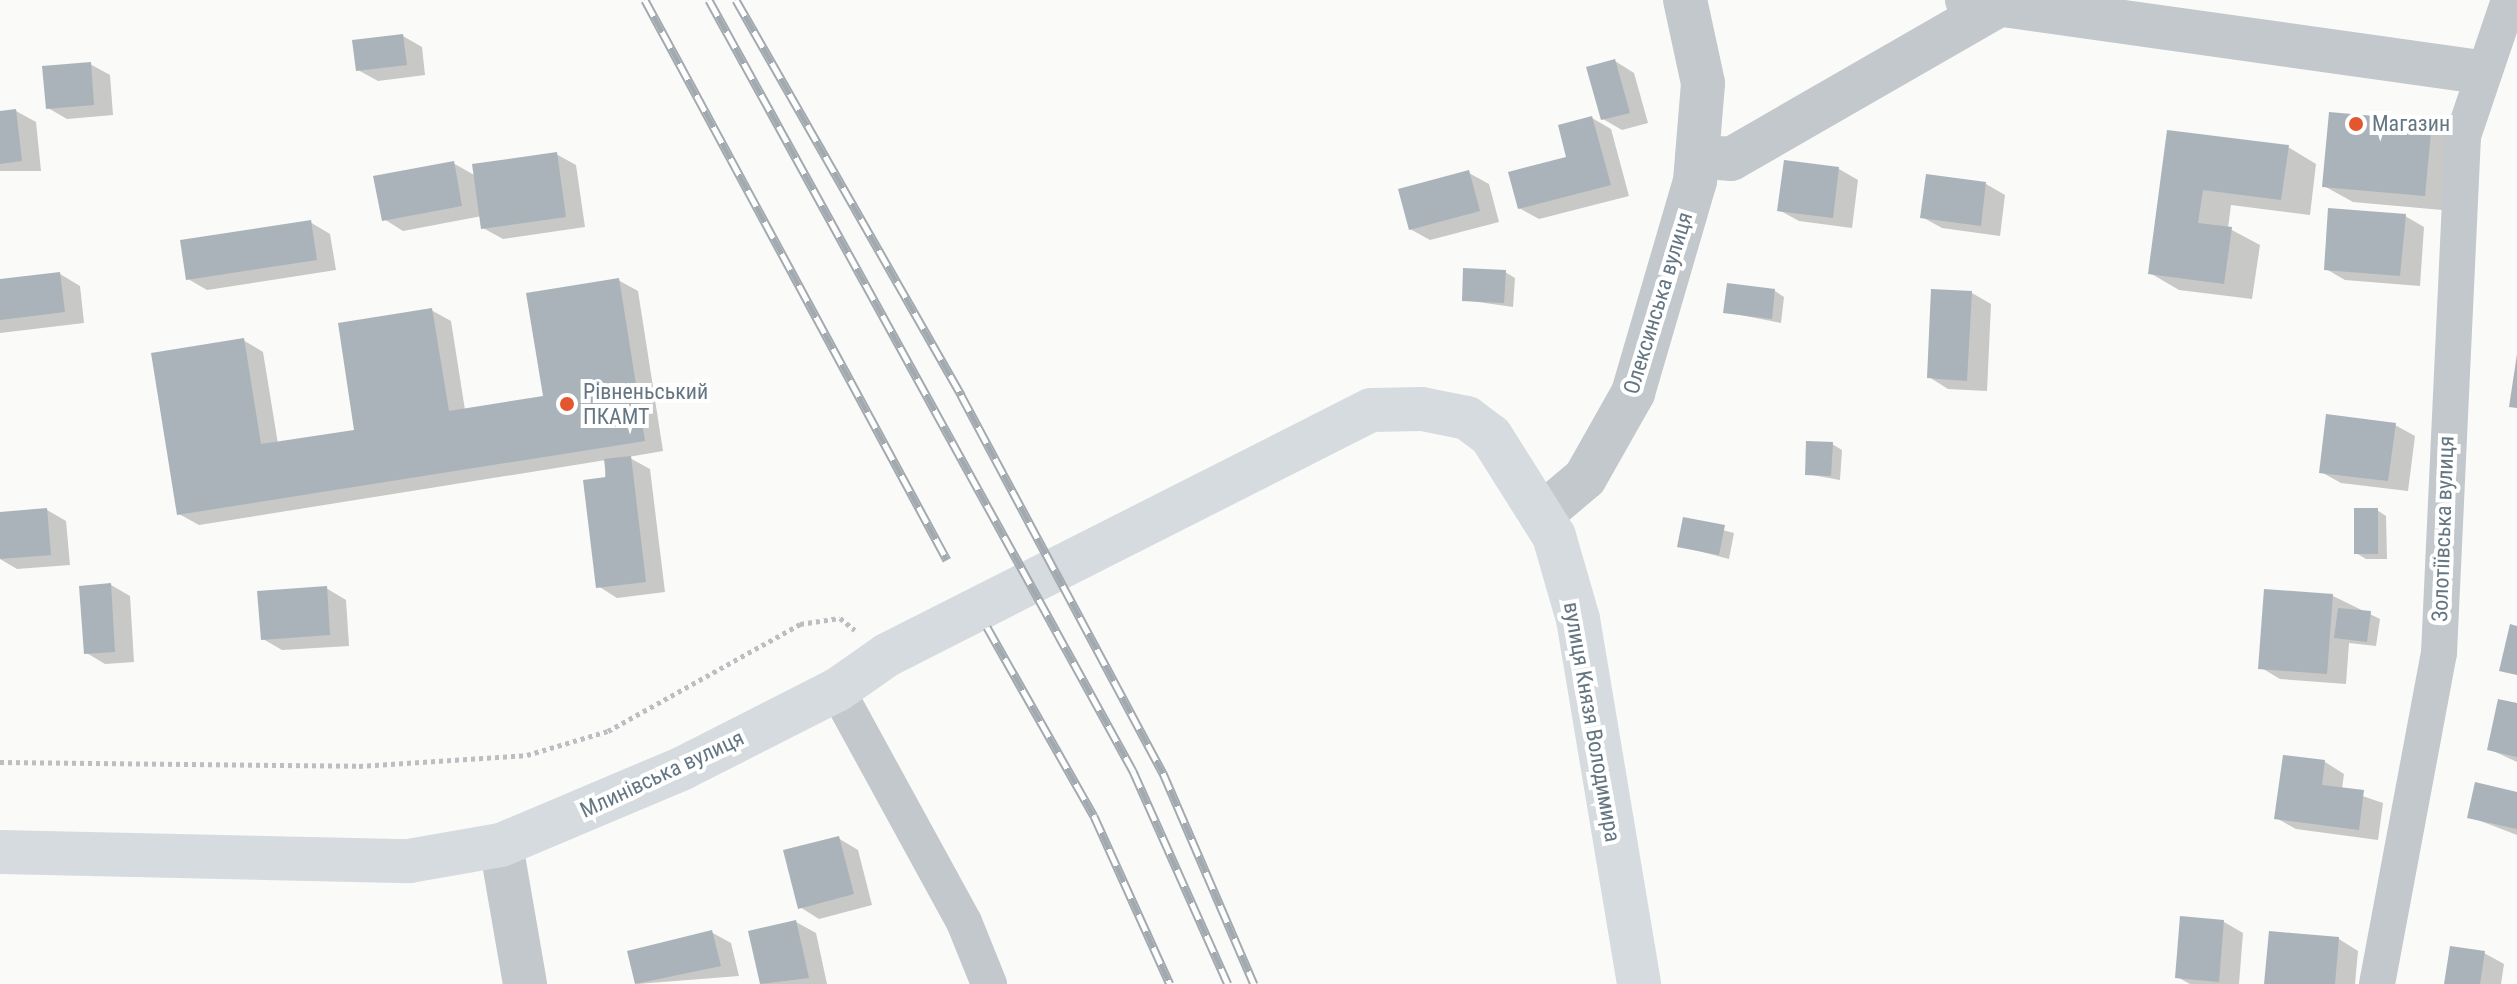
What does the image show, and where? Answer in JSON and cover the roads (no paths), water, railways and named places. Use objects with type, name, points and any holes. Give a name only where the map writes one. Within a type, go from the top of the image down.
[{"type":"main road","name":"вулиця Князя Володимира","points":[[1265,464],[1371,410],[1422,409],[1467,418],[1491,436],[1541,515],[1578,619],[1639,984]]},
{"type":"main road","name":"Млинівська вулиця","points":[[0,852],[409,861],[501,845],[683,768],[837,690],[887,655],[1265,464]]},
{"type":"street","name":"Олексинська вулиця","points":[[1541,515],[1585,478],[1633,393],[1697,157],[1703,83],[1685,0]]},
{"type":"street","name":"Золотіївська вулиця","points":[[2377,984],[2439,653],[2463,136],[2480,72],[2509,0]]},
{"type":"street","points":[[1697,157],[1731,159],[1982,3],[2480,72]]},
{"type":"street","points":[[837,690],[964,922],[989,984]]},
{"type":"street","points":[[501,845],[525,984]]},
{"type":"railway","points":[[645,0],[947,560]]},
{"type":"railway","points":[[709,0],[1133,771],[1228,984]]},
{"type":"railway","points":[[736,0],[961,395],[1163,773],[1254,984]]},
{"type":"railway","points":[[987,627],[1094,816],[1170,984]]},
{"type":"place","name":"Магазин","points":[[2356,124]]},
{"type":"place","name":"Рівненьський ПКАМТ","points":[[567,404]]}]
